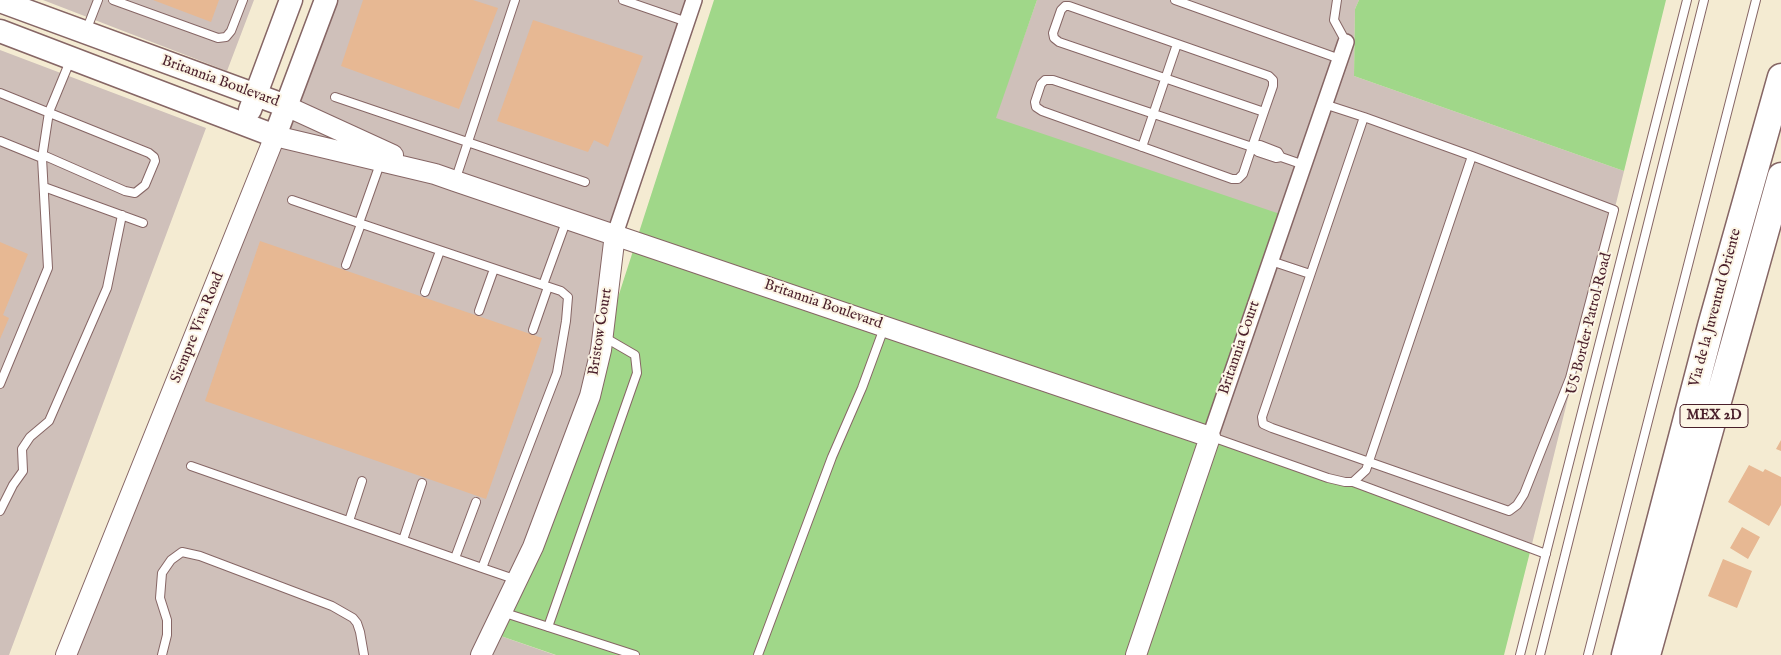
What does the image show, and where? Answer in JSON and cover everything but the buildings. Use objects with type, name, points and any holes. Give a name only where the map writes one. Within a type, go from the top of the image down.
[{"type":"highway","name":"Via de la Juventud Oriente","points":[[1624,655],[1710,326],[1781,77]]},
{"type":"highway","name":"Via de la Juventud Oriente","points":[[1647,655],[1777,201],[1781,176]]},
{"type":"main road","points":[[245,125],[291,0]]},
{"type":"main road","name":"Siempre Viva Road","points":[[275,136],[326,0]]},
{"type":"main road","name":"Britannia Boulevard","points":[[0,2],[286,106]]},
{"type":"main road","name":"Britannia Boulevard","points":[[0,31],[275,136]]},
{"type":"street","name":"Bristow Court","points":[[481,655],[533,547],[590,396],[603,336],[615,234],[694,0]]},
{"type":"street","name":"Britannia Court","points":[[1136,655],[1346,42]]},
{"type":"street","name":"Britannia Boulevard","points":[[286,106],[435,174],[1210,437]]},
{"type":"street","name":"Britannia Boulevard","points":[[275,136],[435,174]]},
{"type":"street","name":"Siempre Viva Road","points":[[66,655],[275,136]]},
{"type":"lane","points":[[85,33],[98,0]]},
{"type":"lane","points":[[113,0],[218,38],[226,36],[231,31],[242,0]]},
{"type":"lane","points":[[455,181],[515,0]]},
{"type":"lane","points":[[623,0],[687,22]]},
{"type":"lane","points":[[1175,0],[1340,59]]},
{"type":"lane","points":[[1336,0],[1334,20],[1346,42]]},
{"type":"lane","name":"US Border Patrol Road","points":[[1520,655],[1687,0]]},
{"type":"lane","points":[[1540,655],[1704,0]]},
{"type":"lane","points":[[1588,655],[1756,0]]},
{"type":"lane","points":[[1264,112],[1059,42],[1054,38],[1053,33],[1061,10],[1064,6],[1069,6],[1269,76],[1273,80],[1273,86],[1264,112],[1252,146],[1243,174],[1238,179],[1232,179],[1042,111],[1036,107],[1035,102],[1041,84],[1045,80],[1052,80],[1252,146],[1260,145],[1278,152],[1281,157],[1304,165]]},
{"type":"lane","points":[[1142,147],[1177,44]]},
{"type":"lane","points":[[0,384],[48,268],[42,157],[49,112],[70,59]]},
{"type":"lane","points":[[0,93],[148,152],[154,157],[155,161],[145,185],[135,192],[125,191],[0,142]]},
{"type":"lane","points":[[335,97],[584,182]]},
{"type":"lane","points":[[1324,104],[1364,117],[1472,156],[1614,210],[1570,378],[1524,494],[1517,505],[1509,511],[1263,424],[1262,417],[1364,117]]},
{"type":"lane","points":[[1353,482],[1366,470],[1472,156]]},
{"type":"lane","points":[[346,265],[381,162]]},
{"type":"lane","points":[[44,187],[143,223]]},
{"type":"lane","points":[[292,200],[546,286],[568,297],[557,373],[482,568]]},
{"type":"lane","points":[[0,511],[13,485],[23,471],[22,448],[30,437],[49,421],[107,288],[122,216]]},
{"type":"lane","points":[[533,330],[568,218]]},
{"type":"lane","points":[[425,292],[440,250]]},
{"type":"lane","points":[[1271,261],[1310,274]]},
{"type":"lane","points":[[479,311],[494,269]]},
{"type":"lane","points":[[758,655],[832,457],[862,388],[885,326]]},
{"type":"lane","points":[[548,627],[637,373],[635,355],[603,336]]},
{"type":"lane","points":[[1210,437],[1328,478],[1353,482],[1546,554]]},
{"type":"lane","points":[[191,466],[517,580]]},
{"type":"lane","points":[[349,521],[362,481]]},
{"type":"lane","points":[[403,540],[422,484]]},
{"type":"lane","points":[[455,558],[476,502]]},
{"type":"lane","points":[[172,655],[163,653],[168,635],[167,620],[160,598],[162,572],[171,560],[182,552],[200,556],[332,606],[353,618],[357,623],[364,655]]},
{"type":"lane","points":[[502,612],[635,655]]},
{"type":"shaded area","points":[[43,0],[254,0],[227,71]]},
{"type":"shaded area","points":[[330,0],[694,0],[615,234],[601,350],[492,633],[555,655],[67,655]]},
{"type":"shaded area","points":[[1037,0],[1359,0],[1355,9],[1354,76],[1624,171],[1531,548],[1353,482],[1210,437],[995,118]]},
{"type":"shaded area","points":[[0,50],[206,128],[9,655],[0,655]]},
{"type":"green space","points":[[714,0],[1037,0],[996,118],[1286,216],[1210,437],[1531,548],[1504,655],[556,655],[492,633],[601,350]]},
{"type":"green space","points":[[1359,0],[1666,0],[1624,171],[1354,76],[1355,9]]}]
